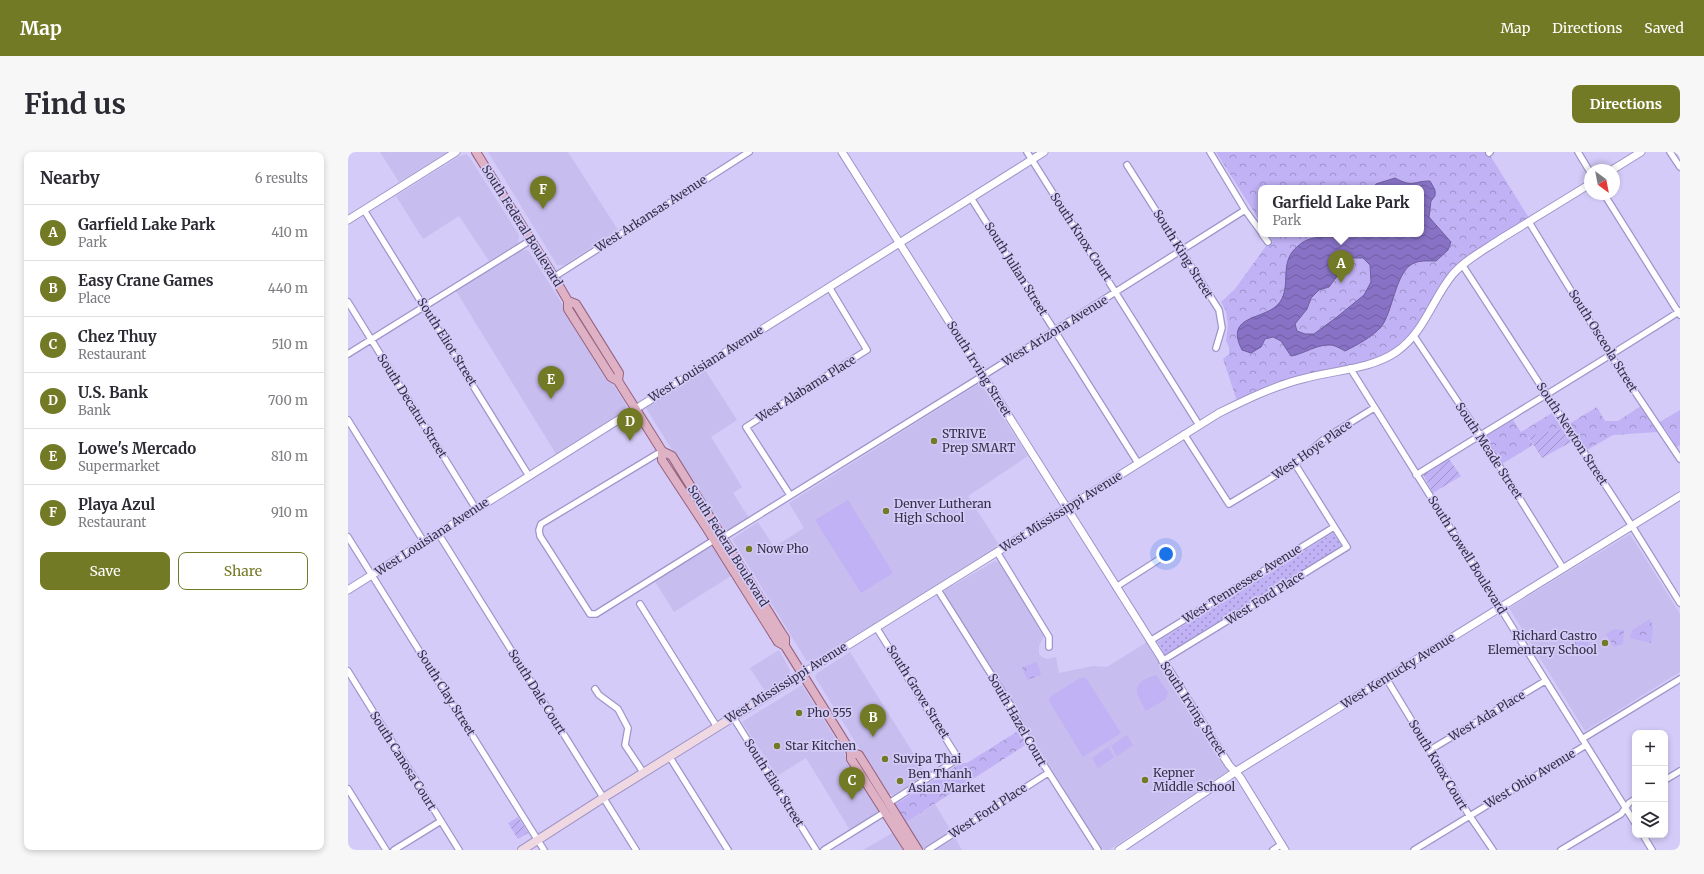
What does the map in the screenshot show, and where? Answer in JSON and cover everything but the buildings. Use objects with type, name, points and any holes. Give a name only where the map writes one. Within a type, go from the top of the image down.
[{"type":"main road","name":"South Federal Boulevard","points":[[476,152],[554,277],[568,301],[568,309],[611,377],[618,381],[662,452],[672,456],[718,539],[785,638],[785,646],[851,752],[851,760],[909,850]]},
{"type":"main road","name":"West Mississippi Avenue","points":[[522,850],[643,772],[802,674]]},
{"type":"main road","name":"South Federal Boulevard","points":[[851,752],[859,755],[918,850]]},
{"type":"street","points":[[348,220],[456,152]]},
{"type":"street","name":"West Arkansas Avenue","points":[[554,277],[749,152]]},
{"type":"street","name":"South Irving Street","points":[[842,152],[1162,661],[1283,847]]},
{"type":"street","name":"South Knox Court","points":[[1027,152],[1199,425]]},
{"type":"street","name":"West Louisiana Avenue","points":[[348,590],[1044,152]]},
{"type":"street","points":[[1210,152],[1245,210],[1258,228]]},
{"type":"street","points":[[1578,152],[1585,164]]},
{"type":"street","points":[[1620,165],[1641,152]]},
{"type":"street","points":[[1670,152],[1680,167]]},
{"type":"street","name":"South King Street","points":[[1127,165],[1219,310],[1222,328],[1216,348]]},
{"type":"street","name":"West Mississippi Avenue","points":[[802,674],[1067,509],[1184,434],[1240,402],[1305,378],[1367,364],[1388,357],[1414,336],[1446,283],[1462,266],[1484,250],[1584,188]]},
{"type":"street","name":"South Julian Street","points":[[970,198],[1138,463]]},
{"type":"street","points":[[1416,475],[1546,393],[1611,356],[1679,313],[1608,200]]},
{"type":"street","name":"South Eliot Street","points":[[364,210],[529,476]]},
{"type":"street","name":"West Arizona Avenue","points":[[662,452],[541,524],[539,530],[540,536],[590,614],[596,614],[983,376],[1181,252],[1245,210]]},
{"type":"street","name":"South Osceola Street","points":[[1529,222],[1611,356],[1680,459]]},
{"type":"street","points":[[1265,237],[1268,242]]},
{"type":"street","points":[[348,354],[531,240]]},
{"type":"street","name":"South Newton Street","points":[[1462,266],[1546,393],[1680,603]]},
{"type":"street","name":"West Alabama Place","points":[[790,495],[746,427],[867,350],[829,287]]},
{"type":"street","name":"South Decatur Street","points":[[348,302],[476,509]]},
{"type":"street","name":"South Meade Street","points":[[1414,336],[1480,435],[1563,568]]},
{"type":"street","name":"South Lowell Boulevard","points":[[1350,368],[1632,819]]},
{"type":"street","name":"West Hoye Place","points":[[1184,434],[1229,504],[1295,464],[1324,439],[1374,408]]},
{"type":"street","points":[[348,420],[424,542]]},
{"type":"street","points":[[1295,464],[1334,527]]},
{"type":"street","name":"West Kentucky Avenue","points":[[1119,850],[1235,772],[1680,496]]},
{"type":"street","name":"West Tennessee Avenue","points":[[1150,641],[1334,527]]},
{"type":"street","name":"West Ford Place","points":[[1162,661],[1347,547],[1334,527]]},
{"type":"street","name":"South Dale Court","points":[[438,533],[636,850]]},
{"type":"street","name":"South Clay Street","points":[[348,536],[544,850]]},
{"type":"street","points":[[997,552],[1049,638],[1049,647]]},
{"type":"street","points":[[1116,587],[1169,553]]},
{"type":"street","name":"South Hazel Court","points":[[938,590],[1011,706],[1026,737],[1048,773],[1098,850]]},
{"type":"street","points":[[640,604],[717,726]]},
{"type":"street","name":"South Grove Street","points":[[876,627],[955,751],[956,758],[889,803]]},
{"type":"street","name":"South Canosa Court","points":[[348,671],[459,850]]},
{"type":"street","name":"South Knox Court","points":[[1386,678],[1469,815],[1493,850]]},
{"type":"street","name":"West Ohio Avenue","points":[[1582,739],[1680,679]]},
{"type":"street","name":"West Ada Place","points":[[1430,750],[1545,681]]},
{"type":"street","points":[[594,689],[599,695],[618,709],[628,728],[625,745],[643,772]]},
{"type":"street","name":"South Eliot Street","points":[[733,717],[816,850]]},
{"type":"street","name":"West Ohio Avenue","points":[[1414,850],[1469,815],[1586,745]]},
{"type":"street","points":[[669,756],[728,850]]},
{"type":"street","points":[[1668,778],[1680,771]]},
{"type":"street","name":"West Ford Place","points":[[928,850],[1048,773]]},
{"type":"street","points":[[348,789],[386,850]]},
{"type":"street","points":[[1561,850],[1622,814],[1632,801]]},
{"type":"street","points":[[824,850],[885,812]]},
{"type":"street","points":[[394,850],[441,821]]},
{"type":"street","points":[[1645,838],[1652,850]]},
{"type":"street","points":[[1273,850],[1283,847]]},
{"type":"shaded area","points":[[380,152],[447,152],[399,182]]},
{"type":"shaded area","points":[[488,152],[568,152],[618,230],[564,265],[557,265]]},
{"type":"shaded area","points":[[466,154],[519,235],[518,243],[489,261],[459,216],[423,239],[396,196],[458,157]]},
{"type":"shaded area","points":[[521,250],[528,250],[530,253],[625,403],[626,408],[623,412],[556,454],[456,291]]},
{"type":"shaded area","points":[[705,370],[737,420],[711,437],[742,487],[733,493],[749,518],[726,533],[723,532],[646,408],[650,403]]},
{"type":"shaded area","name":"Denver Lutheran High School","points":[[980,383],[1028,456],[968,496],[999,545],[811,663],[806,660],[732,539],[758,522],[774,547],[804,528],[789,503]]},
{"type":"shaded area","name":"Richard Castro Elementary School","points":[[1630,534],[1680,614],[1680,672],[1585,731],[1509,608]]},
{"type":"shaded area","points":[[713,543],[734,574],[674,612],[654,580]]},
{"type":"shaded area","points":[[995,561],[999,563],[1044,636],[1039,646],[1039,654],[1047,659],[1056,657],[1059,673],[1093,666],[1107,667],[1147,642],[1228,771],[1109,850],[1104,850],[1101,848],[1023,723],[1002,684],[944,593],[945,589],[949,586],[954,585]]},
{"type":"shaded area","points":[[779,650],[790,670],[790,675],[765,691],[750,668]]},
{"type":"shaded area","points":[[850,652],[927,775],[894,796],[888,794],[815,677],[817,673]]},
{"type":"shaded area","points":[[802,685],[880,810],[850,830],[806,758],[777,776],[742,722]]},
{"type":"shaded area","points":[[935,804],[951,831],[922,850],[905,823]]},
{"type":"shaded area","points":[[894,832],[905,850],[863,850]]},
{"type":"shaded area","points":[[955,838],[962,850],[936,850]]},
{"type":"green space","points":[[1216,152],[1488,152],[1529,218],[1463,259],[1446,276],[1415,329],[1394,349],[1372,360],[1294,378],[1251,393],[1237,401],[1223,359],[1229,354],[1229,347],[1226,341],[1228,325],[1226,311],[1221,302],[1235,289],[1266,246],[1273,242],[1270,237],[1424,237],[1424,185],[1258,185],[1258,218]]},
{"type":"green space","points":[[1332,178],[1338,184],[1338,185],[1321,185]]},
{"type":"green space","points":[[1641,406],[1653,426],[1680,410],[1680,445],[1677,447],[1664,427],[1657,432],[1613,435],[1587,450],[1580,439],[1571,442],[1562,429],[1528,437],[1533,445],[1502,464],[1487,438],[1487,435],[1513,420],[1521,432],[1552,413],[1561,426],[1569,424],[1597,407],[1605,421],[1618,421]]},
{"type":"green space","points":[[1562,429],[1571,442],[1542,458],[1528,436]]},
{"type":"green space","points":[[1449,459],[1461,476],[1433,493],[1423,474]]},
{"type":"green space","points":[[848,500],[893,573],[861,593],[815,520]]},
{"type":"green space","points":[[1333,533],[1342,547],[1165,656],[1158,642],[1162,639]]},
{"type":"green space","points":[[1650,619],[1653,627],[1651,643],[1630,638],[1632,630]]},
{"type":"green space","points":[[1614,629],[1624,630],[1623,644],[1614,647],[1606,634]]},
{"type":"green space","points":[[1584,637],[1588,638],[1590,648],[1580,654],[1573,644]]},
{"type":"green space","points":[[1037,662],[1041,675],[1027,680],[1022,667]]},
{"type":"green space","points":[[1156,675],[1168,692],[1166,699],[1146,711],[1137,693],[1137,688],[1142,681]]},
{"type":"green space","points":[[1080,678],[1086,678],[1121,733],[1083,757],[1049,701],[1051,696]]},
{"type":"green space","points":[[1018,731],[1027,744],[905,823],[894,805],[961,763],[967,763]]},
{"type":"green space","points":[[1127,735],[1133,745],[1117,756],[1111,746]]},
{"type":"green space","points":[[1108,747],[1114,757],[1098,768],[1092,758]]},
{"type":"green space","points":[[518,817],[528,833],[518,839],[508,823]]},
{"type":"water","points":[[1395,178],[1406,183],[1430,181],[1435,190],[1435,196],[1431,201],[1429,217],[1451,242],[1448,250],[1436,261],[1418,262],[1412,264],[1406,269],[1398,284],[1389,312],[1381,327],[1369,337],[1345,351],[1334,346],[1325,345],[1291,356],[1281,341],[1273,337],[1265,339],[1261,347],[1251,353],[1242,350],[1238,338],[1238,330],[1242,324],[1249,319],[1274,308],[1280,302],[1285,288],[1288,259],[1292,252],[1305,241],[1319,237],[1424,237],[1424,185],[1375,185]],"holes":[[[1351,258],[1363,258],[1370,265],[1371,282],[1364,295],[1314,334],[1305,334],[1297,331],[1295,324],[1307,309],[1311,298],[1319,290],[1329,287]]]},
{"type":"place","name":"Playa Azul","points":[[543,209]]},
{"type":"place","name":"Garfield Lake Park","points":[[1341,283]]},
{"type":"place","name":"Lowe's Mercado","points":[[551,399]]},
{"type":"place","name":"U.S. Bank","points":[[630,441]]},
{"type":"place","name":"STRIVE Prep SMART","points":[[934,441]]},
{"type":"place","name":"Denver Lutheran High School","points":[[886,511]]},
{"type":"place","name":"Now Pho","points":[[749,549]]},
{"type":"place","name":"Richard Castro Elementary School","points":[[1605,643]]},
{"type":"place","name":"Pho 555","points":[[799,713]]},
{"type":"place","name":"Easy Crane Games","points":[[873,737]]},
{"type":"place","name":"Star Kitchen","points":[[777,746]]},
{"type":"place","name":"Suvipa Thai","points":[[885,759]]},
{"type":"place","name":"Kepner Middle School","points":[[1145,780]]},
{"type":"place","name":"Ben Thanh Asian Market","points":[[900,781]]},
{"type":"place","name":"Chez Thuy","points":[[852,800]]}]
